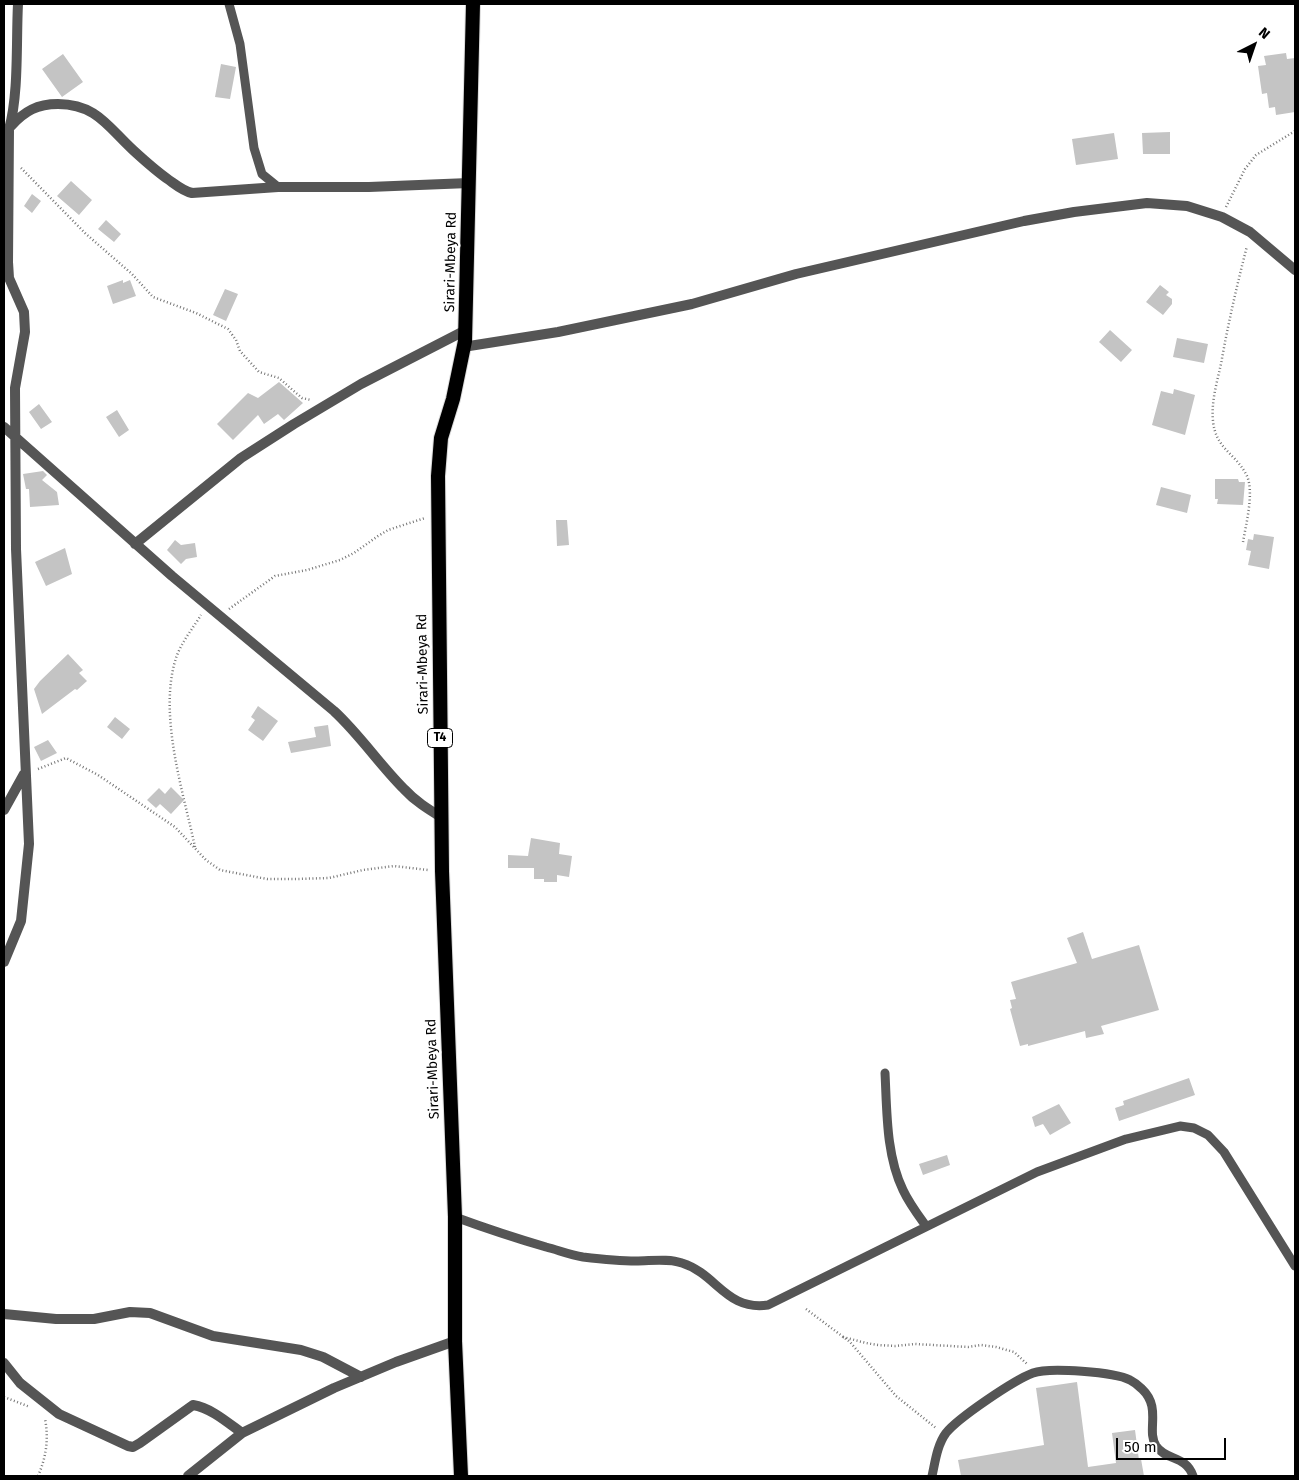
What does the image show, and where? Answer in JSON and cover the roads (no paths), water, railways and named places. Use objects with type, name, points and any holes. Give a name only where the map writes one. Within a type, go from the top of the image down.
[{"type":"highway","name":"Sirari-Mbeya Rd","points":[[460,1476],[454,1342],[455,1217],[442,871],[438,476],[441,438],[454,398],[466,330],[473,4]]},
{"type":"street","points":[[4,962],[21,921],[29,844],[16,549],[15,388],[25,332],[24,312],[9,278],[8,262],[9,129],[12,119],[15,79],[18,4]]},
{"type":"street","points":[[9,129],[20,116],[35,108],[48,104],[72,104],[91,111],[103,119],[133,150],[186,192],[278,187],[369,187],[469,183]]},
{"type":"street","points":[[464,347],[558,332],[692,304],[796,274],[1024,221],[1074,212],[1147,203],[1187,206],[1222,217],[1250,232],[1295,270]]},
{"type":"street","points":[[136,544],[241,458],[361,384],[466,330]]},
{"type":"street","points":[[4,427],[136,544],[334,711],[352,728],[405,790],[420,804],[441,818]]},
{"type":"street","points":[[4,810],[25,773]]},
{"type":"street","points":[[4,1314],[65,1319],[94,1319],[130,1312],[150,1313],[213,1336],[300,1350],[323,1357],[361,1377]]},
{"type":"street","points":[[188,1476],[242,1432],[396,1362],[454,1342]]},
{"type":"street","points":[[4,1363],[20,1383],[60,1414],[128,1446],[133,1447],[140,1443],[193,1406],[200,1406],[216,1414],[242,1432]]},
{"type":"lane","points":[[229,4],[240,44],[254,148],[262,174],[278,187]]},
{"type":"lane","points":[[885,1073],[887,1117],[896,1172],[904,1191],[926,1226]]},
{"type":"lane","points":[[455,1217],[504,1235],[580,1257],[618,1261],[670,1261],[682,1263],[706,1277],[727,1295],[746,1305],[768,1305],[1037,1172],[1126,1139],[1180,1126],[1194,1128],[1208,1135],[1224,1152],[1295,1266]]},
{"type":"lane","points":[[932,1476],[940,1443],[945,1435],[967,1414],[1024,1377],[1048,1370],[1101,1373],[1130,1380],[1141,1388],[1151,1402],[1156,1446],[1161,1451],[1188,1465],[1193,1476]]}]
